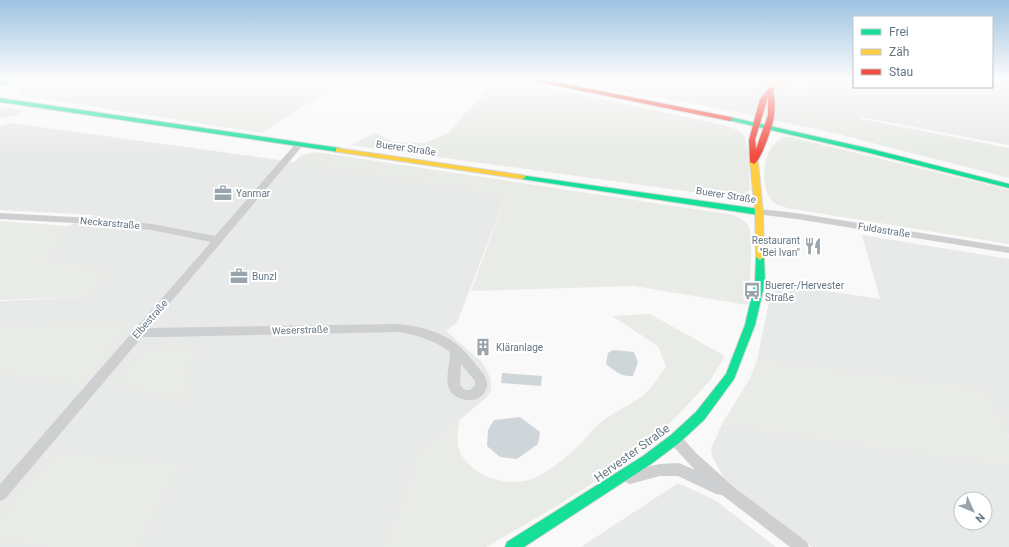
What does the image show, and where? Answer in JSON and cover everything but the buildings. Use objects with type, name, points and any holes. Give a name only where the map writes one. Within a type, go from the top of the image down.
[{"type":"main road","name":"Buerer Straße","points":[[31,105],[759,212],[752,140]]},
{"type":"main road","points":[[660,105],[767,126],[1009,186]]},
{"type":"main road","points":[[713,115],[747,111],[761,105]]},
{"type":"main road","points":[[752,140],[762,105]]},
{"type":"main road","points":[[754,162],[762,144],[771,115],[771,105]]},
{"type":"main road","points":[[713,115],[741,127],[748,133],[752,140]]},
{"type":"main road","points":[[771,115],[801,134]]},
{"type":"main road","points":[[762,144],[767,139],[779,134],[815,138]]},
{"type":"main road","name":"Hervester Straße","points":[[512,547],[647,460],[675,439],[700,416],[716,396],[730,376],[741,352],[753,314],[760,282],[759,212]]},
{"type":"street","name":"Elbestraße","points":[[0,494],[300,144]]},
{"type":"street","name":"Fuldastraße","points":[[759,212],[796,216],[1009,250]]},
{"type":"street","name":"Neckarstraße","points":[[0,216],[114,223],[152,227],[218,240]]},
{"type":"street","name":"Weserstraße","points":[[139,332],[163,333],[398,328],[415,329],[428,333],[456,350]]},
{"type":"street","points":[[675,439],[691,457],[730,493],[802,547]]},
{"type":"street","points":[[617,480],[660,470],[679,469],[730,493]]},
{"type":"shaded area","points":[[78,105],[307,105],[262,133]]},
{"type":"shaded area","points":[[473,105],[628,105],[723,125],[736,129],[743,134],[745,138],[749,160],[750,190],[739,196],[707,194],[351,145],[375,133],[393,142],[425,143],[448,133]]},
{"type":"shaded area","points":[[698,105],[740,105],[718,108]]},
{"type":"shaded area","points":[[700,105],[1009,105],[1009,145],[861,117],[840,134]]},
{"type":"shaded area","points":[[780,105],[810,105],[811,109],[1009,148],[1009,178],[787,121],[780,109]]},
{"type":"shaded area","points":[[0,107],[24,110],[16,115],[0,119]]},
{"type":"shaded area","points":[[11,123],[279,160],[506,195],[457,323],[446,331],[482,362],[491,379],[491,390],[487,397],[421,452],[385,547],[0,547],[0,301],[86,297],[109,269],[45,263],[67,226],[95,215],[0,210],[0,126]]},
{"type":"shaded area","points":[[780,137],[790,137],[1009,190],[1009,244],[787,208],[776,204],[769,195],[764,178],[766,159],[775,144],[781,139]]},
{"type":"shaded area","points":[[316,152],[734,215],[746,223],[749,227],[750,233],[751,264],[748,305],[634,286],[471,291],[506,195],[293,163],[302,155]]},
{"type":"shaded area","points":[[0,221],[67,226],[45,263],[110,269],[86,297],[0,300]]},
{"type":"shaded area","points":[[862,235],[1009,259],[1009,437],[985,390],[757,360],[773,283],[880,299]]},
{"type":"shaded area","points":[[650,314],[725,356],[709,382],[675,418],[623,464],[550,510],[486,547],[385,547],[421,452],[460,420],[457,441],[458,447],[460,453],[474,469],[494,479],[502,481],[525,481],[543,474],[555,466],[578,446],[600,423],[646,393],[666,366],[658,346],[612,316]]},
{"type":"shaded area","points":[[135,320],[81,386],[0,373],[0,326]]},
{"type":"shaded area","points":[[195,345],[184,401],[114,386],[145,350]]},
{"type":"shaded area","points":[[613,350],[634,352],[638,362],[633,376],[615,371],[606,364],[608,353]]},
{"type":"shaded area","points":[[757,360],[985,390],[1009,437],[1009,465],[722,424],[750,378]]},
{"type":"shaded area","points":[[502,373],[542,376],[541,386],[501,383]]},
{"type":"shaded area","points":[[520,417],[540,432],[538,444],[517,459],[500,457],[487,446],[488,430],[494,420]]},
{"type":"shaded area","points":[[722,424],[1009,465],[1009,547],[812,547],[739,492],[724,478],[712,456],[711,449]]},
{"type":"shaded area","points":[[56,453],[181,464],[138,547],[45,547],[0,539],[0,515]]},
{"type":"shaded area","points":[[678,483],[715,500],[776,547],[581,547]]},
{"type":"traffic: fast","points":[[31,105],[339,150]]},
{"type":"traffic: fast","points":[[730,119],[871,151],[1009,186]]},
{"type":"traffic: fast","points":[[522,177],[759,212]]},
{"type":"traffic: fast","points":[[512,547],[647,460],[675,439],[700,416],[730,376],[750,325],[760,282],[760,257]]},
{"type":"traffic: slow","points":[[339,150],[522,177]]},
{"type":"traffic: slow","points":[[754,162],[759,212],[760,257]]},
{"type":"traffic: jam","points":[[659,105],[730,119]]},
{"type":"traffic: jam","points":[[754,162],[752,140],[762,105]]},
{"type":"traffic: jam","points":[[755,159],[762,144],[771,115],[771,105]]},
{"type":"place","name":"Yanmar","points":[[223,193]]},
{"type":"place","name":"Restaurant \"Bei Ivan\"","points":[[813,246]]},
{"type":"place","name":"Bunzl","points":[[239,276]]},
{"type":"place","name":"Buerer-/Hervester Straße","points":[[752,291]]},
{"type":"place","name":"Kläranlage","points":[[483,347]]}]
